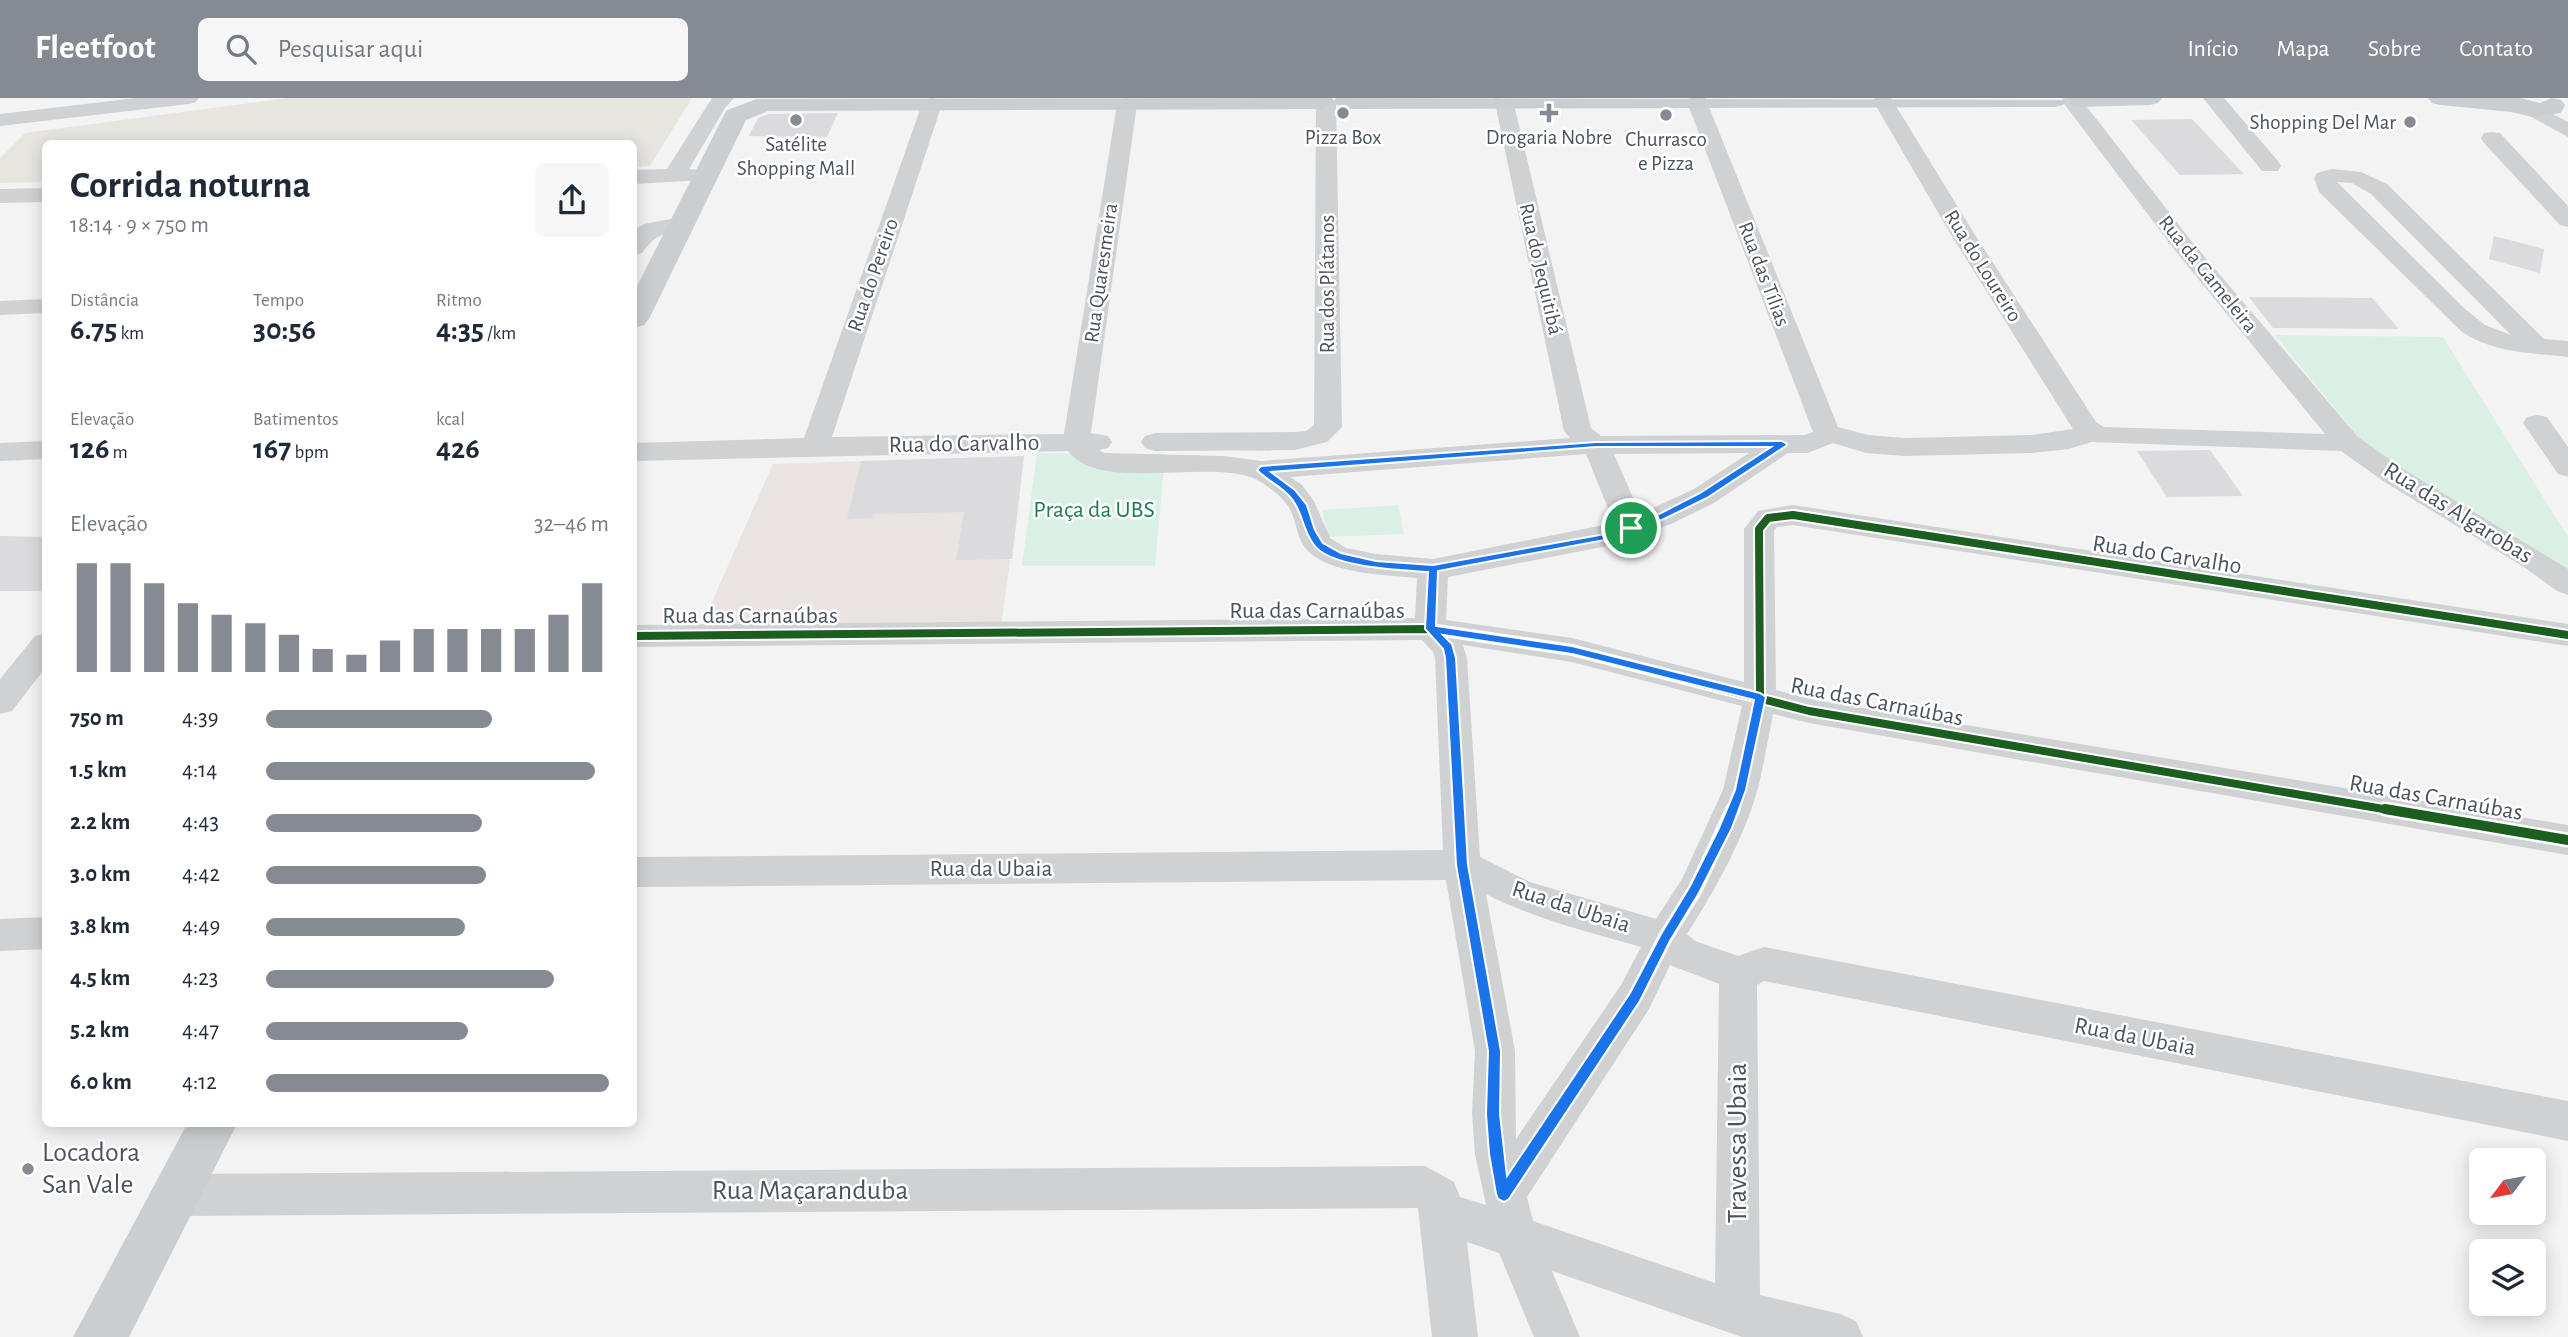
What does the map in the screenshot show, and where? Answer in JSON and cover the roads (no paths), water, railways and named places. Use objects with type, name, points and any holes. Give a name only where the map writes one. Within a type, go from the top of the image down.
[{"type":"main road","points":[[637,307],[642,287],[681,224],[736,115],[747,103],[932,104],[1059,101],[1127,104],[1244,100],[1697,102],[2150,98]]},
{"type":"main road","points":[[2440,98],[2539,104]]},
{"type":"main road","points":[[100,1337],[211,1127]]},
{"type":"street","points":[[0,120],[189,98]]},
{"type":"street","points":[[2213,98],[2270,166]]},
{"type":"street","name":"Rua do Jequitibá","points":[[1503,100],[1578,431],[1589,440],[1631,528]]},
{"type":"street","name":"Rua da Gameleira","points":[[2068,100],[2185,248],[2348,443]]},
{"type":"street","name":"Rua dos Plátanos","points":[[1295,441],[1313,439],[1322,435],[1328,427],[1332,101]]},
{"type":"street","name":"Rua do Loureiro","points":[[1883,101],[1972,250],[2088,430]]},
{"type":"street","name":"Rua das Tílias","points":[[1697,102],[1822,437]]},
{"type":"street","points":[[674,176],[717,104],[747,103]]},
{"type":"street","name":"Rua do Pereiro","points":[[815,446],[932,104]]},
{"type":"street","name":"Rua Quaresmeira","points":[[1076,443],[1127,104]]},
{"type":"street","points":[[2539,104],[2568,129]]},
{"type":"street","points":[[2492,138],[2568,220]]},
{"type":"street","points":[[637,177],[706,174]]},
{"type":"street","points":[[2536,345],[2379,189],[2368,181],[2353,176],[2334,175],[2325,178],[2327,187],[2456,314],[2478,332],[2509,342],[2568,349]]},
{"type":"street","points":[[0,196],[42,195]]},
{"type":"street","points":[[637,242],[641,234],[649,229],[681,224]]},
{"type":"street","points":[[0,308],[42,306]]},
{"type":"street","points":[[2537,423],[2568,468]]},
{"type":"street","points":[[1076,443],[1085,455],[1100,462],[1224,465],[1261,470],[1589,440],[1782,444],[1822,437],[1905,447],[2032,444],[2069,440],[2088,430],[2099,435],[2348,443]]},
{"type":"street","name":"Rua do Carvalho","points":[[637,452],[815,446],[1295,441]]},
{"type":"street","name":"Rua das Algarobas","points":[[2348,443],[2393,475],[2535,560],[2568,584]]},
{"type":"street","points":[[1261,470],[1292,492],[1304,508],[1310,530],[1319,545],[1338,556],[1376,564],[1433,569],[1607,537],[1661,517],[1704,496],[1782,444]]},
{"type":"street","points":[[0,452],[42,450]]},
{"type":"street","name":"Rua do Carvalho","points":[[1762,522],[1778,515],[1793,515],[2568,635]]},
{"type":"street","points":[[1504,1194],[1635,997],[1665,937],[1695,890],[1726,828],[1741,790],[1760,697],[1759,528],[1762,522]]},
{"type":"street","points":[[1433,569],[1430,629],[1448,647],[1451,658],[1462,865],[1494,1051],[1493,1114],[1496,1154],[1514,1236],[1557,1337]]},
{"type":"street","name":"Rua das Carnaúbas","points":[[637,636],[1430,629],[1572,650],[1823,713],[2568,840]]},
{"type":"street","points":[[0,702],[42,649]]},
{"type":"street","name":"Rua da Ubaia","points":[[637,872],[1462,865],[1518,893],[1570,911],[1665,937],[1682,953],[1743,974],[1750,968],[1764,964],[2568,1121]]},
{"type":"street","points":[[0,935],[42,933]]},
{"type":"street","name":"Travessa Ubaia","points":[[1737,1313],[1738,984],[1743,974]]},
{"type":"street","name":"Rua Maçaranduba","points":[[177,1195],[1425,1187],[1441,1205],[1514,1236],[1737,1313]]},
{"type":"street","points":[[1441,1205],[1455,1337]]},
{"type":"street","points":[[1737,1313],[1840,1337]]},
{"type":"place","name":"Pizza Box","points":[[1343,113]]},
{"type":"place","name":"Drogaria Nobre","points":[[1549,113]]},
{"type":"place","name":"Churrasco e Pizza","points":[[1666,115]]},
{"type":"place","name":"Satélite Shopping Mall","points":[[796,120]]},
{"type":"place","name":"Shopping Del Mar","points":[[2410,122]]},
{"type":"place","name":"Locadora San Vale","points":[[28,1169]]},
{"type":"park label","name":"Praça da UBS","points":[[1094,510]]}]
